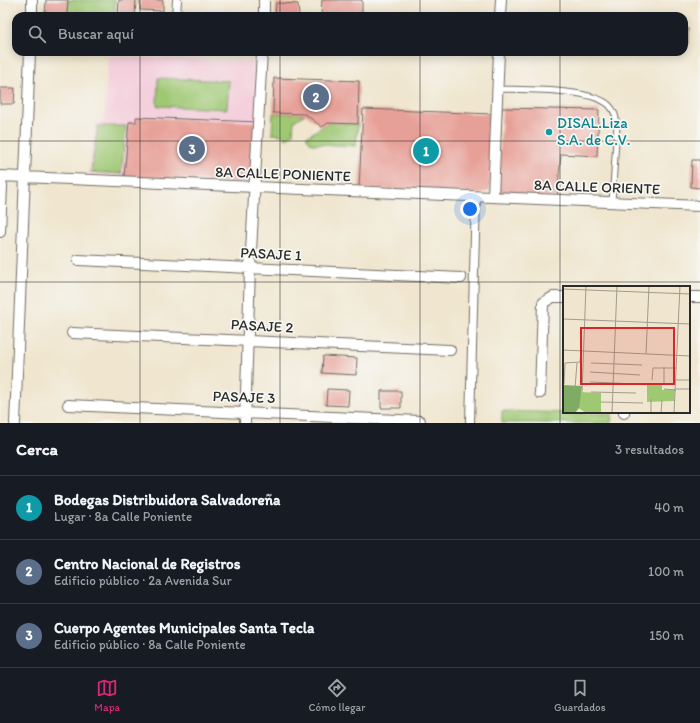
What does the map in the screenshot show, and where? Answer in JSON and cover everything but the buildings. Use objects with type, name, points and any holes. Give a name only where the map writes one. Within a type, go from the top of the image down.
[{"type":"street","points":[[32,0],[32,12]]},
{"type":"street","points":[[176,12],[177,0]]},
{"type":"street","points":[[264,0],[264,12]]},
{"type":"street","points":[[500,12],[501,0]]},
{"type":"street","points":[[15,423],[30,56]]},
{"type":"street","points":[[245,423],[250,268],[256,188],[262,56]]},
{"type":"street","points":[[493,197],[499,56]]},
{"type":"street","points":[[0,176],[2,186],[0,232]]},
{"type":"street","name":"8A CALLE PONIENTE","points":[[0,176],[493,197]]},
{"type":"street","points":[[470,423],[476,197]]},
{"type":"street","name":"8A CALLE ORIENTE","points":[[493,197],[700,206]]},
{"type":"street","name":"PASAJE 1","points":[[78,260],[461,278]]},
{"type":"street","points":[[540,393],[542,303],[553,297],[563,296]]},
{"type":"street","name":"PASAJE 2","points":[[72,333],[450,350]]},
{"type":"street","name":"PASAJE 3","points":[[68,405],[420,421]]},
{"type":"lane","points":[[497,89],[575,93],[594,97],[609,105],[615,113],[617,125],[612,202]]},
{"type":"shaded area","points":[[108,56],[260,62],[258,122],[136,117],[124,176],[88,174],[96,122],[104,122]]},
{"type":"green space","points":[[68,0],[115,0],[115,12],[67,12]]},
{"type":"green space","points":[[158,78],[229,81],[227,109],[157,106]]},
{"type":"green space","points":[[273,113],[305,114],[294,121],[293,134],[286,139],[282,135],[272,134]]},
{"type":"green space","points":[[328,123],[358,124],[356,146],[312,144],[306,137]]},
{"type":"green space","points":[[98,126],[126,126],[121,174],[91,172]]},
{"type":"green space","points":[[502,411],[612,414],[611,423],[502,423]]},
{"type":"place","name":"Centro Nacional de Registros","points":[[316,97]]},
{"type":"place","name":"DISAL.Liza S.A. de C.V.","points":[[549,132]]},
{"type":"place","name":"Cuerpo Agentes Municipales Santa Tecla","points":[[192,149]]},
{"type":"place","name":"Bodegas Distribuidora Salvadoreña","points":[[426,151]]}]
